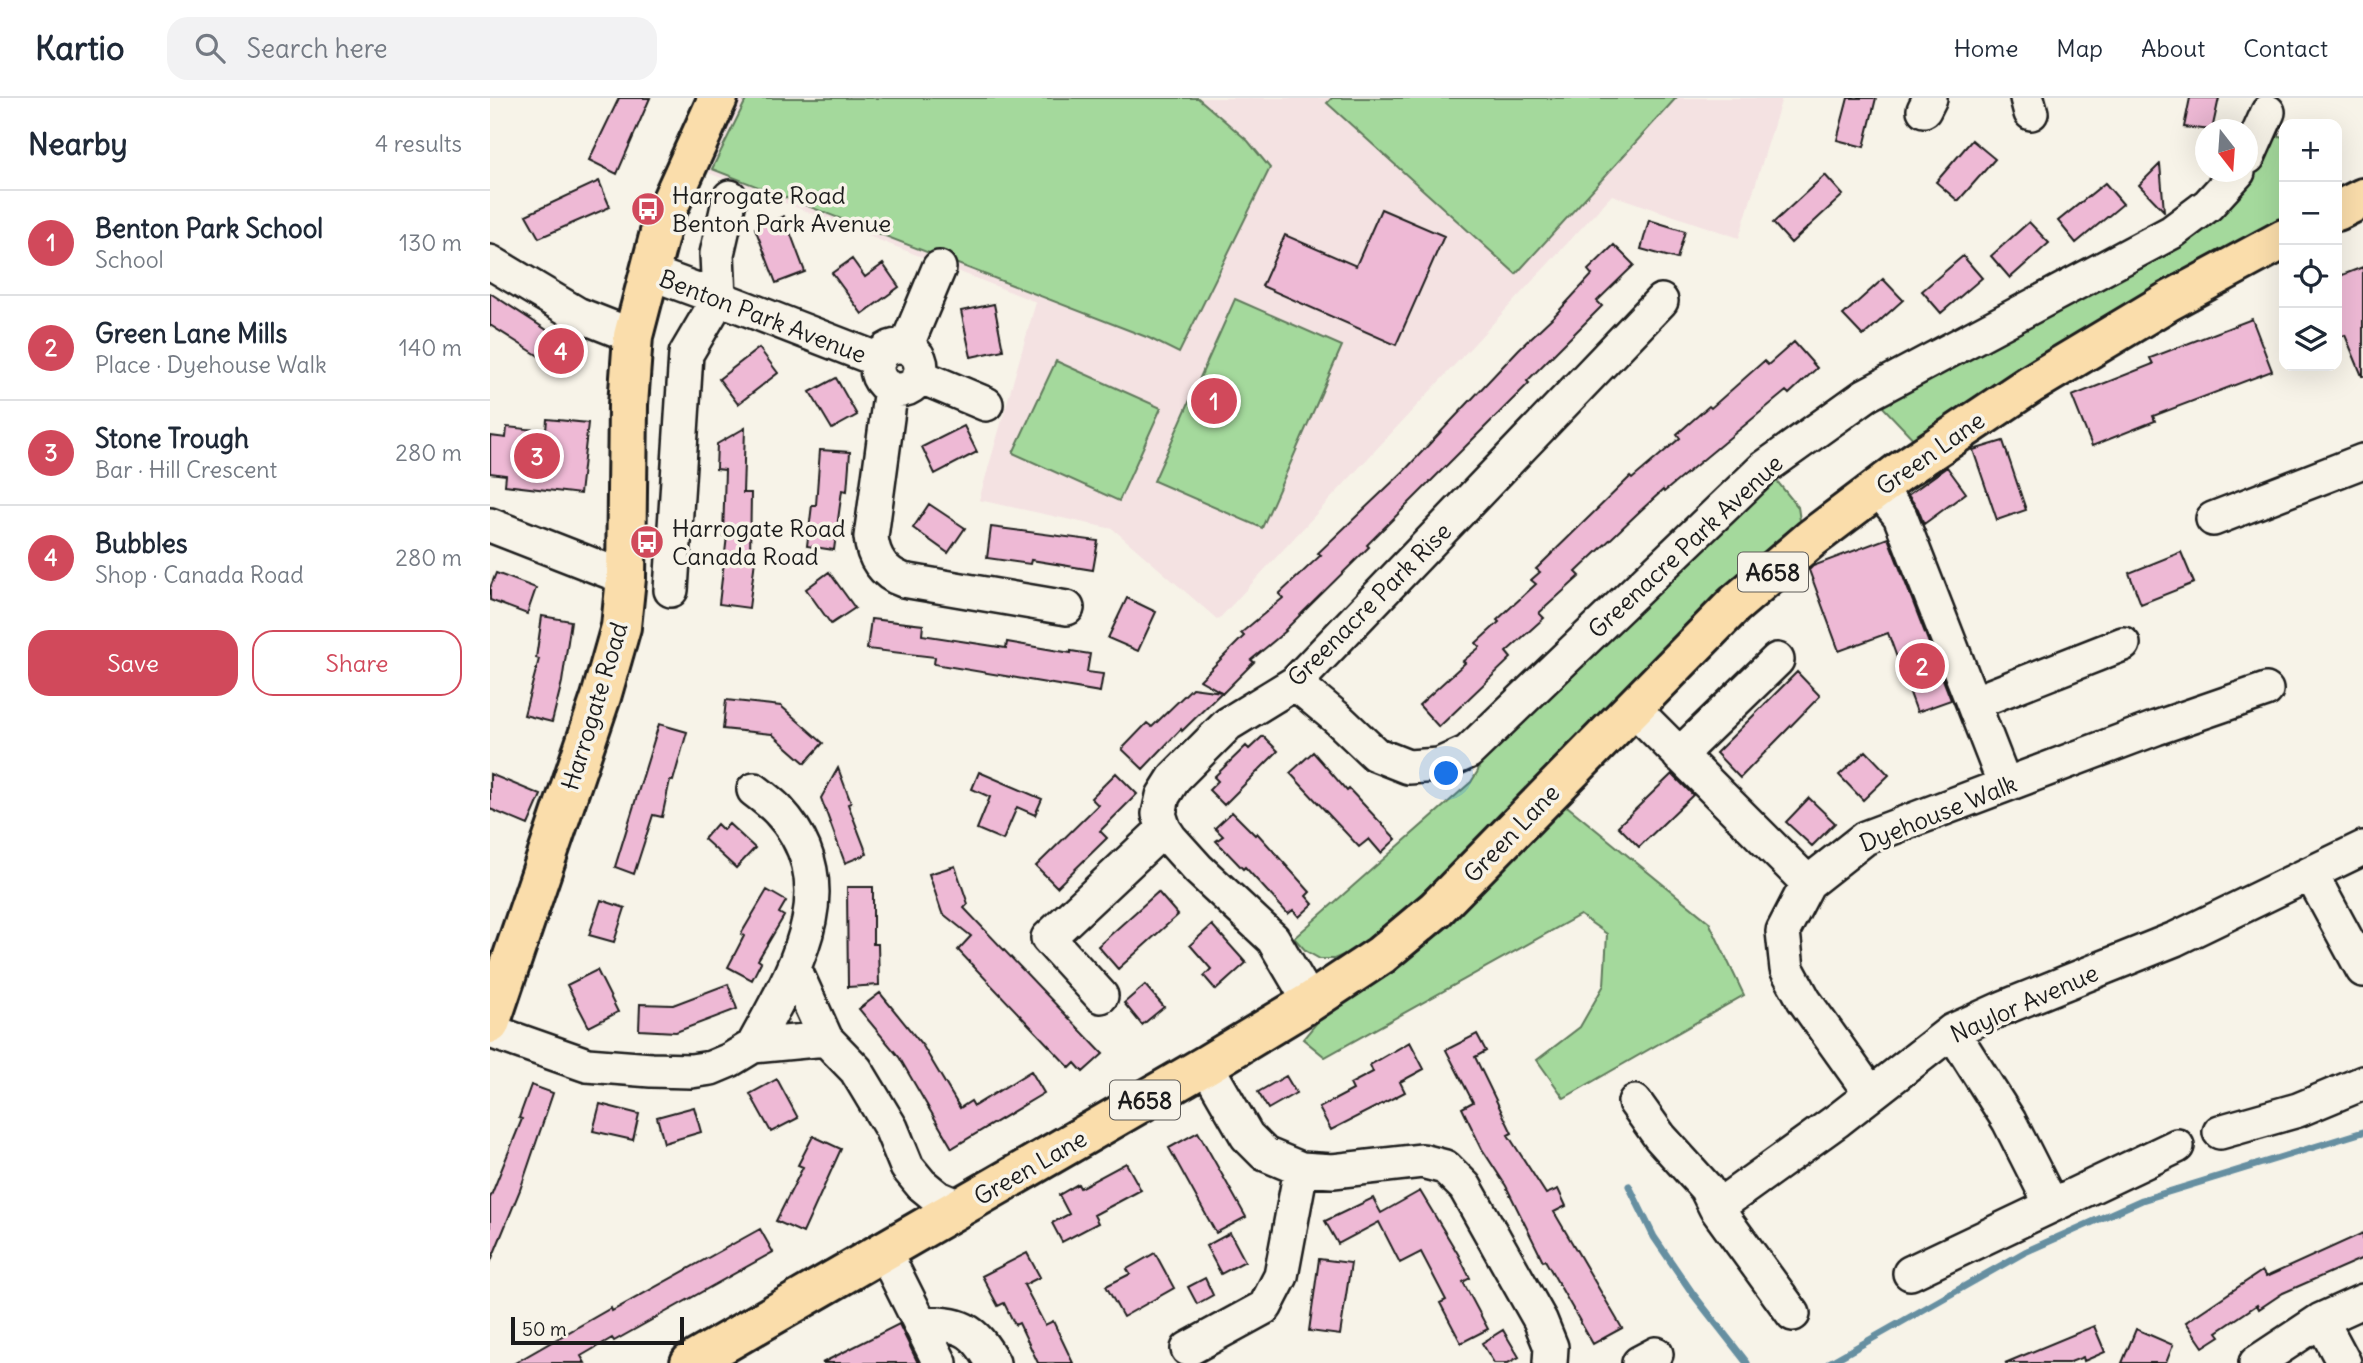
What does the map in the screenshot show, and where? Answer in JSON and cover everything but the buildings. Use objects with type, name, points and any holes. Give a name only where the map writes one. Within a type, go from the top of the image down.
[{"type":"main road","name":"Harrogate Road","points":[[490,1024],[601,696],[621,627],[626,578],[628,405],[634,335],[664,216],[718,98]]},
{"type":"main road","name":"Green Lane","points":[[690,1363],[1206,1065],[1381,955],[1436,909],[1734,605],[1812,538],[1878,488],[2031,384],[2169,300],[2279,242]]},
{"type":"street","points":[[2258,141],[2275,111]]},
{"type":"street","name":"Greenacre Park Avenue","points":[[1295,683],[1375,754],[1408,767],[1439,765],[1468,752],[1764,468],[1866,395],[2172,232],[2208,205],[2229,182]]},
{"type":"street","points":[[671,590],[686,354],[719,298],[717,254],[730,197]]},
{"type":"street","points":[[490,262],[577,314],[634,335]]},
{"type":"street","points":[[939,268],[899,368],[871,537],[872,546],[880,564],[888,573],[903,580],[1067,608]]},
{"type":"street","name":"Benton Park Avenue","points":[[648,272],[986,404]]},
{"type":"street","name":"Greenacre Park Rise","points":[[1164,829],[1160,814],[1163,796],[1175,778],[1228,724],[1295,683],[1661,301]]},
{"type":"street","points":[[2213,519],[2363,461]]},
{"type":"street","points":[[1878,488],[1900,516],[2005,785]]},
{"type":"street","points":[[491,527],[626,578]]},
{"type":"street","points":[[1973,703],[2123,644]]},
{"type":"street","points":[[1679,755],[1777,660]]},
{"type":"street","name":"Dyehouse Walk","points":[[1871,1094],[1804,1000],[1787,968],[1783,931],[1808,883],[1865,838],[2266,690]]},
{"type":"street","points":[[1633,708],[1808,883]]},
{"type":"street","points":[[753,1046],[794,968],[812,914],[813,886],[807,860],[794,830],[778,809],[754,790]]},
{"type":"street","points":[[1101,996],[1040,930],[1164,829],[1198,869],[1273,939],[1310,1002]]},
{"type":"street","name":"Naylor Avenue","points":[[1716,1208],[1952,1031],[2175,939],[2363,848]]},
{"type":"street","points":[[2311,874],[2363,970]]},
{"type":"street","points":[[794,968],[826,1039],[856,1070],[891,1128],[906,1167],[938,1198],[960,1207]]},
{"type":"street","points":[[490,1031],[587,1065],[691,1071],[711,1068],[753,1046],[826,1039]]},
{"type":"street","points":[[1952,1031],[2009,1121],[2050,1204]]},
{"type":"street","points":[[1206,1065],[1247,1136],[1265,1154],[1301,1169],[1333,1171],[1422,1161],[1445,1167],[1465,1187],[1540,1320],[1551,1347],[1550,1363]]},
{"type":"street","points":[[2220,1132],[2298,1110],[2363,1083]]},
{"type":"street","points":[[1634,1102],[1660,1137],[1706,1188],[1716,1208],[1793,1314]]},
{"type":"street","points":[[1910,1273],[2050,1204],[2177,1146]]},
{"type":"street","points":[[1188,1349],[1265,1307],[1281,1276],[1301,1169]]},
{"type":"street","points":[[884,1251],[940,1363]]},
{"type":"street","points":[[2256,1363],[2321,1320],[2363,1301]]},
{"type":"street","points":[[2321,1320],[2344,1363]]},
{"type":"street","points":[[920,1323],[952,1324],[971,1332],[993,1363]]},
{"type":"shaded area","points":[[741,98],[1782,98],[1739,238],[1612,195],[1218,620],[1113,529],[979,500],[1036,302],[709,173]]},
{"type":"green space","points":[[747,98],[1198,98],[1248,141],[1270,168],[1179,353],[1149,338],[712,169]]},
{"type":"green space","points":[[1332,98],[1676,98],[1516,274],[1327,103]]},
{"type":"green space","points":[[2279,136],[2279,221],[2267,225],[1918,444],[1882,406],[1776,480],[1798,507],[1801,527],[1446,871],[1357,949],[1334,959],[1320,959],[1306,951],[1294,938],[1471,782],[1478,771],[1481,756],[1772,474],[1850,419],[2173,241],[2228,182],[2258,182],[2258,151],[2268,140]]},
{"type":"green space","points":[[1235,299],[1342,346],[1262,528],[1154,481]]},
{"type":"green space","points":[[1056,361],[1161,408],[1119,501],[1013,453]]},
{"type":"green space","points":[[1562,802],[1709,922],[1744,995],[1564,1098],[1537,1060],[1580,1027],[1604,985],[1607,934],[1580,915],[1325,1057],[1303,1039],[1345,989]]},
{"type":"waterway","points":[[1829,1363],[2025,1252],[2142,1200],[2363,1132]]},
{"type":"waterway","points":[[1629,1186],[1654,1237],[1693,1294],[1747,1363]]},
{"type":"place","name":"Harrogate Road Benton Park Avenue","points":[[648,209]]},
{"type":"place","name":"Bubbles","points":[[561,351]]},
{"type":"place","name":"Benton Park School","points":[[1214,401]]},
{"type":"place","name":"Stone Trough","points":[[537,456]]},
{"type":"place","name":"Harrogate Road Canada Road","points":[[647,542]]},
{"type":"place","name":"Green Lane Mills","points":[[1922,666]]}]
